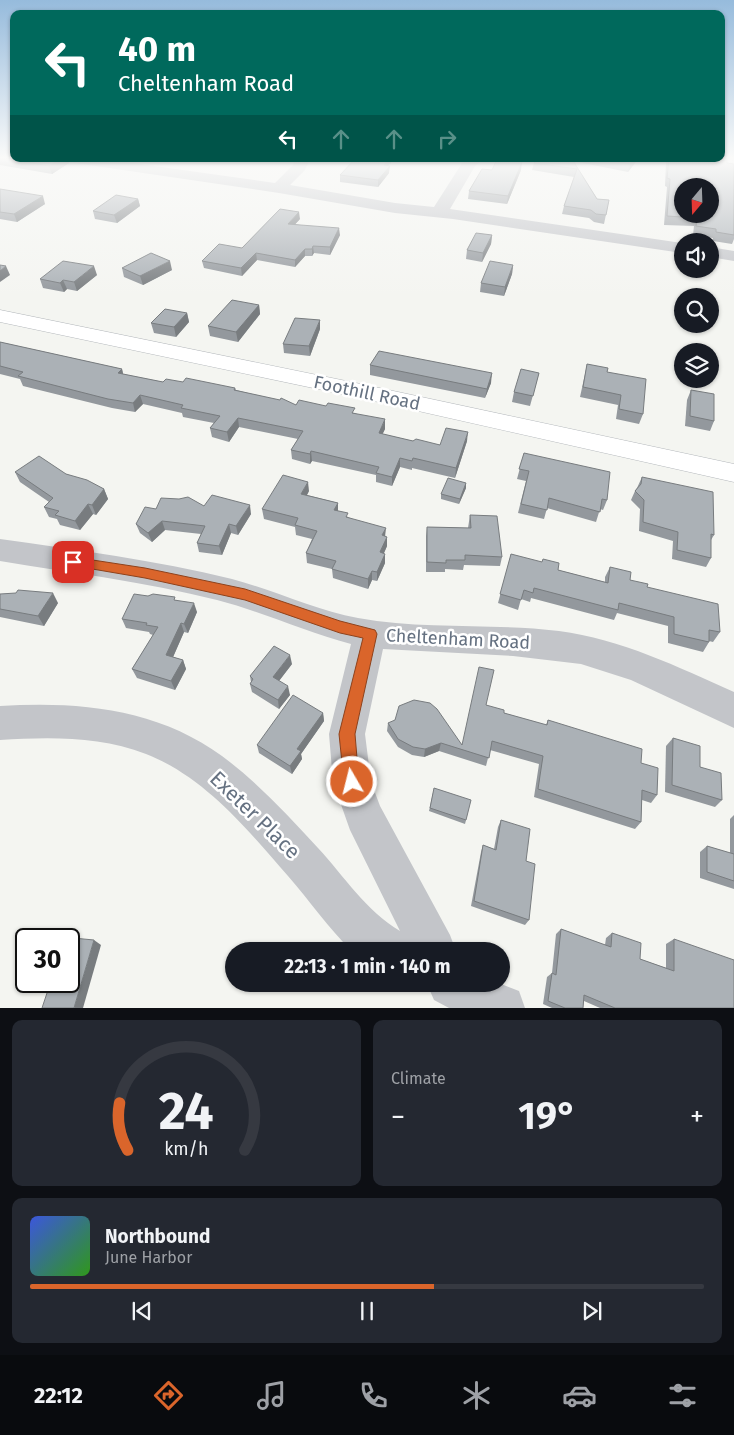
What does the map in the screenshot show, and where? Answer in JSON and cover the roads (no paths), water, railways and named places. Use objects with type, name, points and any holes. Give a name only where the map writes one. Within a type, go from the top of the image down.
[{"type":"main road","name":"Foothill Road","points":[[0,316],[356,390],[734,473]]},
{"type":"street","points":[[372,204],[674,247]]},
{"type":"street","points":[[439,213],[444,204]]},
{"type":"street","points":[[719,254],[734,256]]},
{"type":"street","name":"Cheltenham Road","points":[[0,550],[145,573],[245,595],[340,627],[370,634],[485,639],[561,646],[593,653],[625,662],[723,704],[734,711]]},
{"type":"street","points":[[370,634],[347,734],[352,782],[364,816],[429,942]]},
{"type":"street","name":"Exeter Place","points":[[0,723],[80,721],[118,726],[156,739],[202,765],[233,788],[367,935],[378,942]]},
{"type":"street","points":[[474,992],[502,1008]]}]
